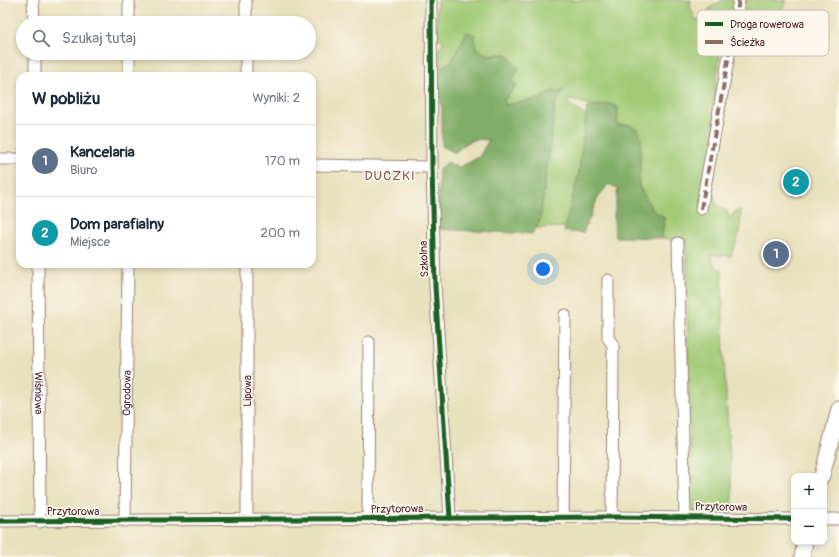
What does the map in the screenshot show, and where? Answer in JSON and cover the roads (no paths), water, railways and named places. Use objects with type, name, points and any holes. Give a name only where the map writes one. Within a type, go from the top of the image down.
[{"type":"street","points":[[33,0],[34,16]]},
{"type":"street","points":[[129,0],[129,16]]},
{"type":"street","points":[[246,0],[246,16]]},
{"type":"street","name":"Szkolna","points":[[431,0],[432,167],[435,286],[450,518]]},
{"type":"street","points":[[737,10],[739,0]]},
{"type":"street","points":[[701,209],[729,56]]},
{"type":"street","points":[[35,60],[36,72]]},
{"type":"street","points":[[129,60],[129,72]]},
{"type":"street","points":[[246,60],[246,72]]},
{"type":"street","points":[[0,159],[16,159]]},
{"type":"street","points":[[316,165],[432,167]]},
{"type":"street","points":[[678,243],[685,517]]},
{"type":"street","name":"Wiśniowa","points":[[38,268],[40,522]]},
{"type":"street","name":"Ogrodowa","points":[[125,521],[128,268]]},
{"type":"street","name":"Lipowa","points":[[247,268],[247,518]]},
{"type":"street","points":[[608,280],[608,338],[614,345],[612,516]]},
{"type":"street","points":[[563,517],[565,315]]},
{"type":"street","points":[[368,342],[368,519]]},
{"type":"street","points":[[823,473],[839,409]]},
{"type":"street","name":"Przytorowa","points":[[0,522],[247,518],[368,519],[612,516],[791,518]]},
{"type":"street","points":[[827,519],[839,519]]},
{"type":"street","points":[[802,557],[804,545]]},
{"type":"place","name":"Dom parafialny","points":[[796,182]]},
{"type":"place","name":"Kancelaria","points":[[776,254]]},
{"type":"district","name":"DUCZKI","points":[[390,176]]}]
